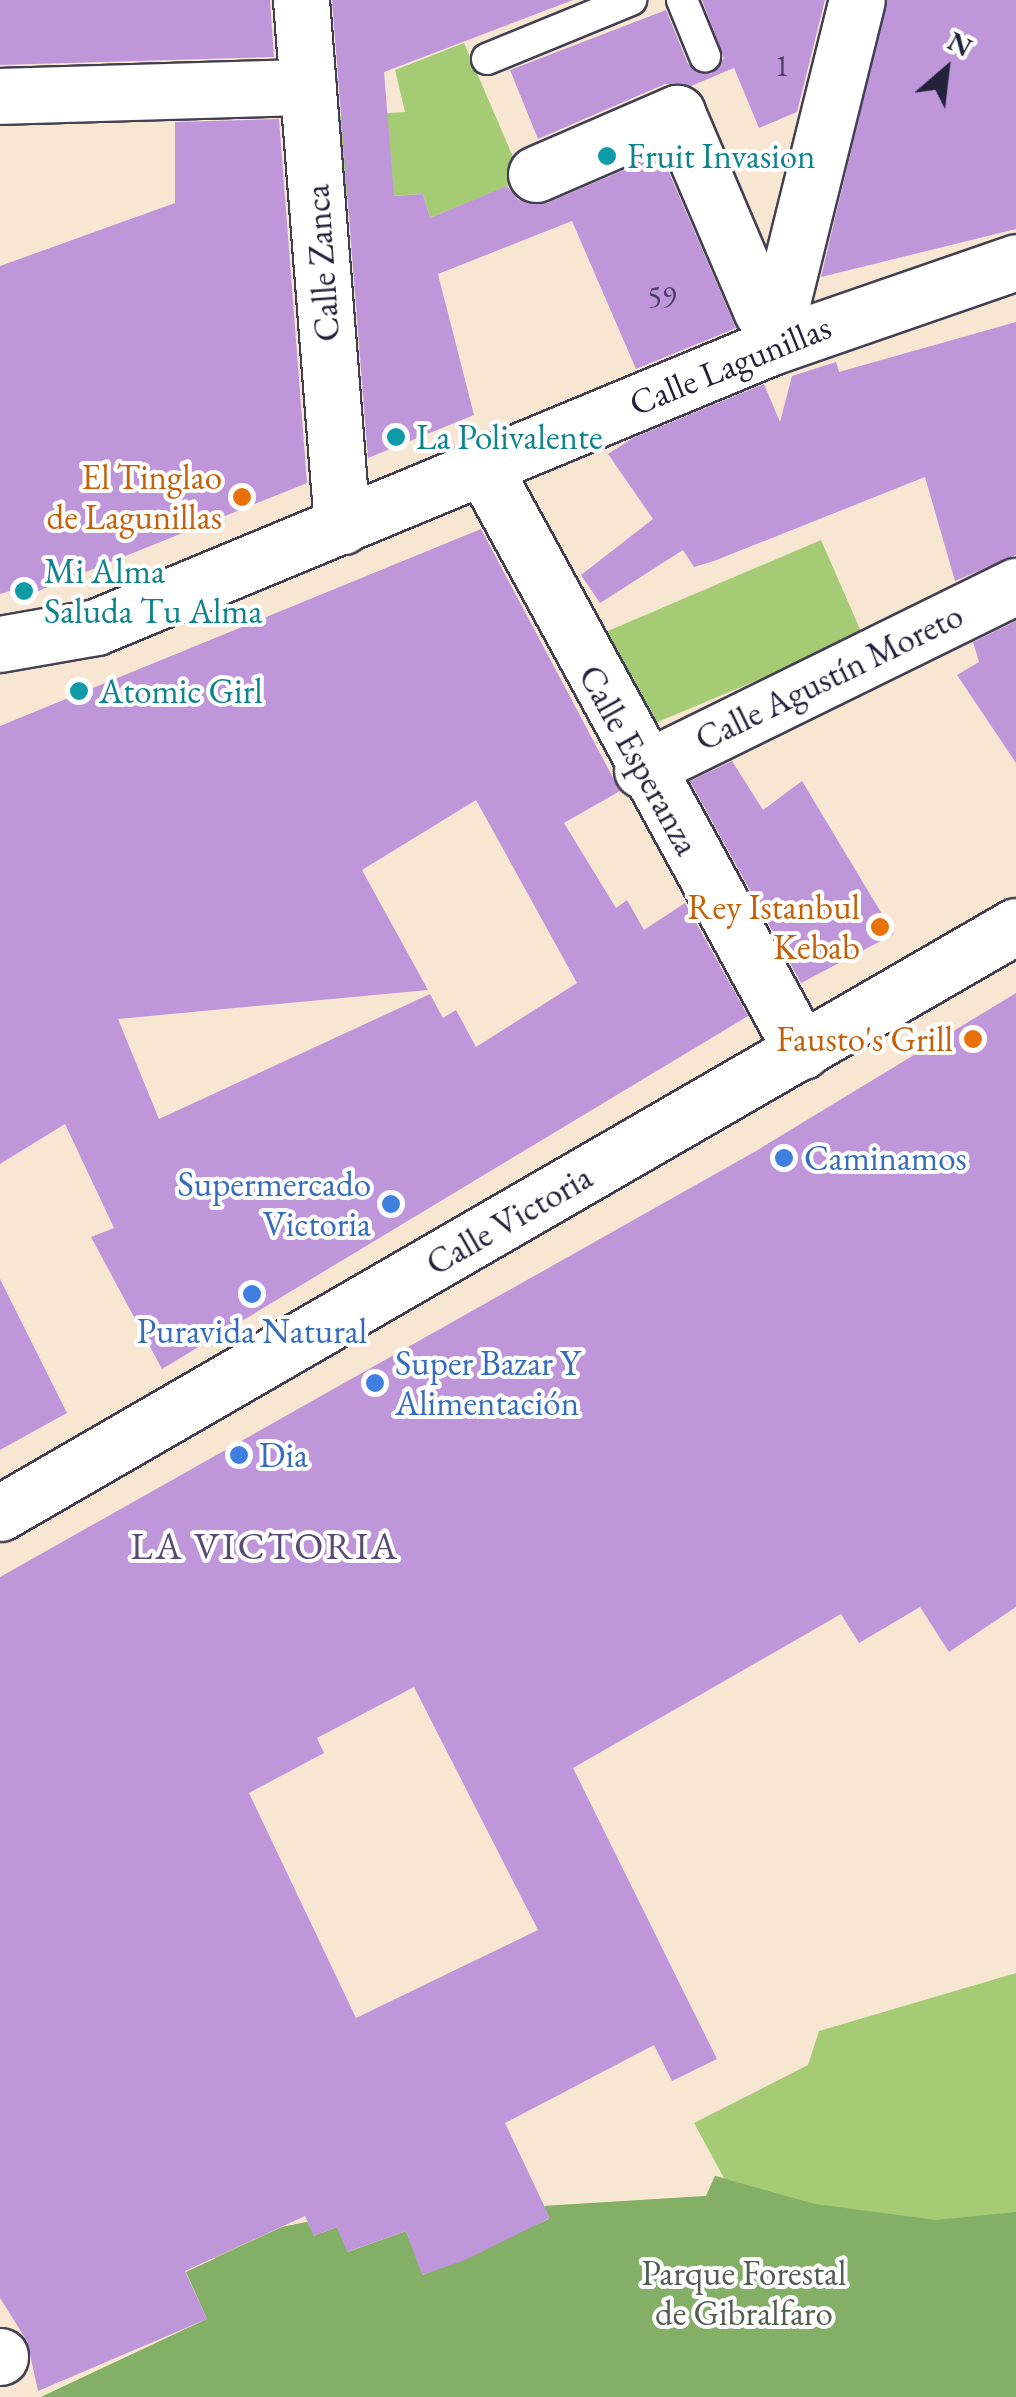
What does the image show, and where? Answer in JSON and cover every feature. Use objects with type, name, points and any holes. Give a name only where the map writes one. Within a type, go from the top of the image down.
[{"type":"street","name":"Calle Zanca","points":[[301,0],[342,526]]},
{"type":"street","points":[[766,329],[857,0]]},
{"type":"street","points":[[2,98],[308,87]]},
{"type":"street","points":[[536,174],[677,112],[766,329]]},
{"type":"street","name":"Calle Lagunillas","points":[[0,644],[96,627],[342,526],[482,465],[766,329],[1016,262]]},
{"type":"street","name":"Calle Esperanza","points":[[482,465],[642,770],[802,1052]]},
{"type":"street","name":"Calle Agustín Moreto","points":[[642,770],[1016,586]]},
{"type":"street","name":"Calle Victoria","points":[[0,1512],[1016,926]]},
{"type":"lane","points":[[487,59],[631,0]]},
{"type":"lane","points":[[682,0],[705,56]]},
{"type":"green space","points":[[464,43],[523,180],[430,218],[423,194],[331,200],[325,117],[405,112],[395,70]]},
{"type":"green space","points":[[821,540],[863,636],[648,726],[601,634]]},
{"type":"green space","name":"Parque Forestal de Gibralfaro","points":[[1016,1973],[1016,2397],[41,2397],[207,2319],[215,2257],[282,2227],[307,2222],[348,2252],[387,2238],[423,2275],[549,2219],[544,2206],[706,2196],[715,2176],[724,2178],[694,2123],[808,2065],[819,2031]]},
{"type":"green space","name":"Parque Forestal de Gibralfaro","points":[[715,2176],[815,2204],[936,2220],[1016,2212],[1016,2397],[41,2397],[207,2319],[186,2272],[282,2227],[307,2222],[314,2236],[337,2227],[348,2252],[406,2231],[423,2275],[549,2219],[544,2206],[706,2196]]},
{"type":"building","points":[[0,0],[270,0],[274,57],[0,65]]},
{"type":"building","points":[[332,0],[573,0],[384,72],[394,196],[423,194],[430,218],[507,186],[518,200],[547,203],[661,154],[736,328],[636,369],[572,221],[438,274],[474,415],[368,458]]},
{"type":"building","points":[[702,0],[825,0],[797,112],[759,128],[734,68],[691,86],[665,84],[538,139],[510,70],[666,10],[688,64],[711,74],[724,58]]},
{"type":"building","points":[[887,0],[1016,0],[1016,229],[821,277]]},
{"type":"building","points":[[279,119],[307,483],[26,596],[23,587],[0,594],[0,266],[175,203],[175,122]]},
{"type":"building","points":[[1016,322],[1016,555],[955,581],[925,477],[714,561],[694,567],[683,550],[600,603],[581,575],[653,519],[608,454],[633,438],[764,384],[780,422],[792,376],[836,362],[839,372]]},
{"type":"building","points":[[481,529],[620,791],[564,823],[616,908],[627,900],[644,930],[685,903],[748,1016],[162,1369],[91,1237],[114,1228],[65,1124],[0,1164],[0,726]],"holes":[[[476,800],[577,983],[476,1047],[456,1010],[443,1018],[430,994],[159,1119],[118,1019],[428,990],[362,870]]]},
{"type":"building","points":[[1016,621],[1016,763],[957,675],[979,662],[973,642]]},
{"type":"building","points":[[732,761],[763,810],[802,781],[894,934],[801,983],[690,781]]},
{"type":"building","points":[[1016,993],[1016,1607],[949,1652],[920,1607],[859,1643],[841,1614],[573,1768],[717,2059],[672,2081],[654,2045],[505,2123],[550,2218],[465,2260],[422,2275],[406,2231],[347,2252],[337,2227],[314,2236],[305,2216],[185,2271],[207,2319],[38,2391],[27,2341],[0,2298],[0,1577],[756,1151]],"holes":[[[414,1687],[538,1930],[356,2018],[249,1793],[324,1753],[317,1738]]]},
{"type":"building","points":[[0,1279],[67,1413],[0,1450]]},
{"type":"place","name":"Fruit Invasion","points":[[607,156]]},
{"type":"place","name":"La Polivalente","points":[[396,437]]},
{"type":"place","name":"El Tinglao de Lagunillas","points":[[242,497]]},
{"type":"place","name":"Mi Alma Saluda Tu Alma","points":[[24,591]]},
{"type":"place","name":"Atomic Girl","points":[[79,691]]},
{"type":"place","name":"Rey Istanbul Kebab","points":[[880,927]]},
{"type":"place","name":"Fausto's Grill","points":[[973,1039]]},
{"type":"place","name":"Caminamos","points":[[784,1158]]},
{"type":"place","name":"Supermercado Victoria","points":[[391,1204]]},
{"type":"place","name":"Puravida Natural","points":[[252,1294]]},
{"type":"place","name":"Super Bazar Y Alimentación","points":[[375,1383]]},
{"type":"place","name":"Dia","points":[[239,1455]]},
{"type":"district","name":"LA VICTORIA","points":[[265,1546]]}]
